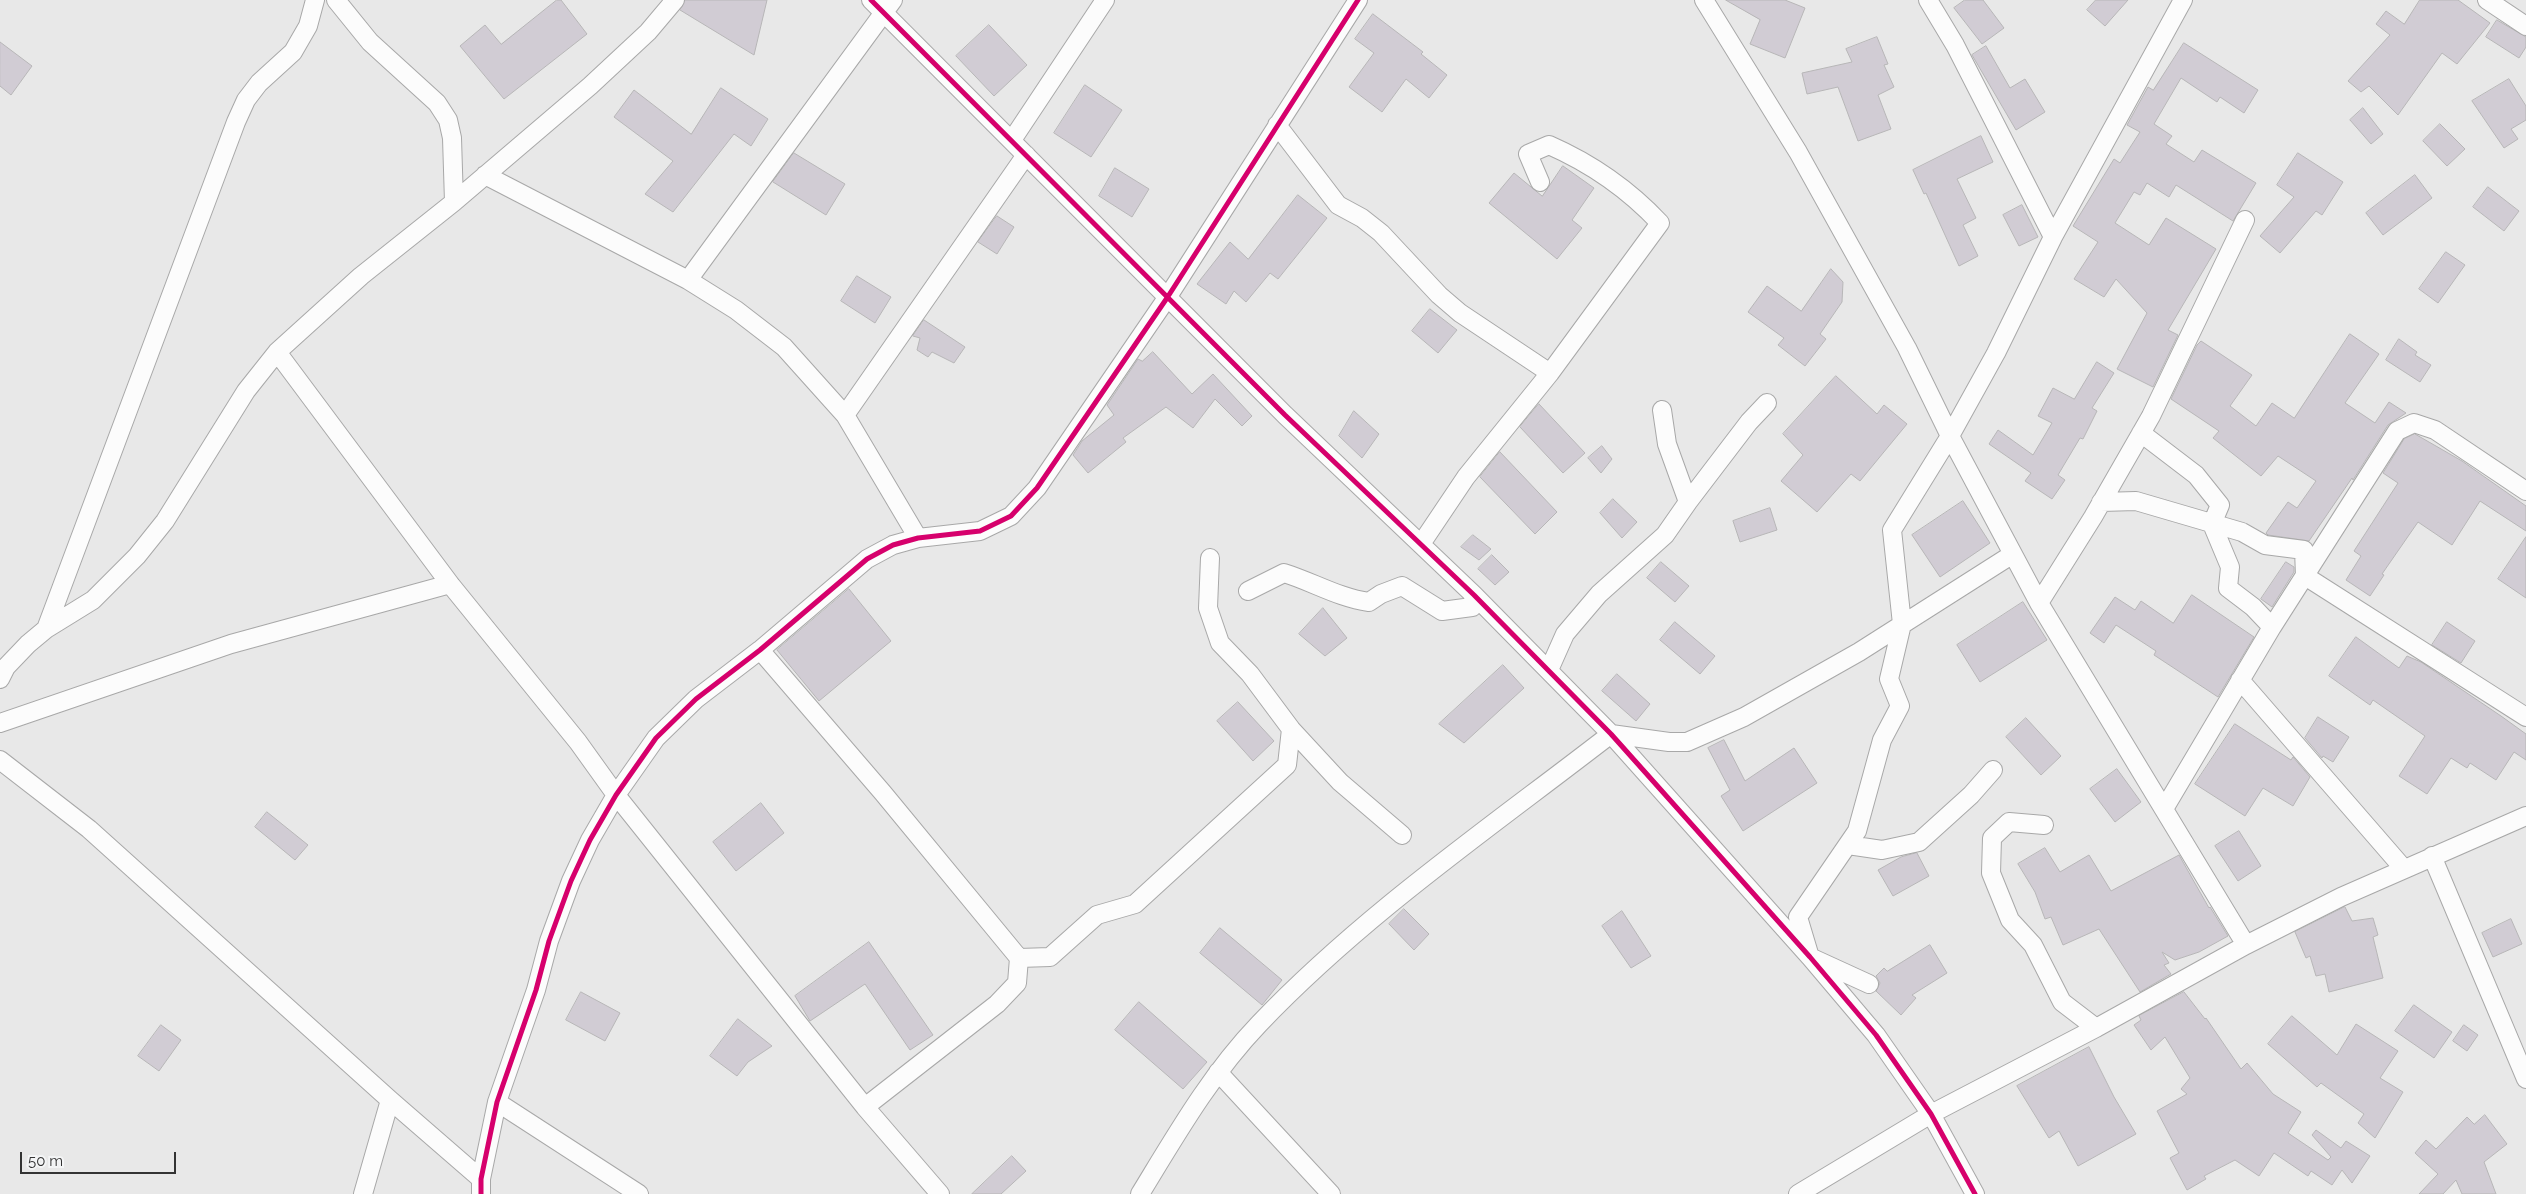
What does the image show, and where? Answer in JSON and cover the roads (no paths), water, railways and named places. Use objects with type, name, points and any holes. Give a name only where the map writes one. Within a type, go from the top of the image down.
[{"type":"street","points":[[46,629],[236,122],[246,100],[259,83],[293,52],[308,26],[315,0]]},
{"type":"street","points":[[336,0],[370,42],[437,103],[448,120],[452,138],[454,202]]},
{"type":"street","points":[[2,670],[46,629],[93,600],[138,556],[165,521],[246,391],[277,352],[362,276],[454,202],[590,86],[641,39],[674,0]]},
{"type":"street","points":[[871,0],[889,7],[1026,155],[1167,298],[1284,415],[1474,594],[1611,734],[1810,956],[1876,1035],[1931,1114],[1975,1194]]},
{"type":"street","points":[[1012,140],[1105,0]]},
{"type":"street","points":[[481,1186],[497,1102],[571,881],[590,840],[616,795],[656,738],[696,699],[760,650],[867,559],[893,545],[918,538],[980,531],[1011,516],[1037,488],[1167,298],[1358,0]]},
{"type":"street","points":[[1704,0],[1798,152],[1907,348],[1950,436],[2039,603],[2246,945]]},
{"type":"street","points":[[1928,0],[1955,46],[2053,237]]},
{"type":"street","points":[[1870,984],[1810,956],[1798,917],[1858,831],[1882,740],[1900,706],[1889,679],[1902,624],[1892,530],[1950,436],[1996,353],[2053,237],[2183,0]]},
{"type":"street","points":[[2487,0],[2526,26]]},
{"type":"street","points":[[688,280],[889,7]]},
{"type":"street","points":[[1277,125],[1338,205],[1362,218],[1381,234],[1439,295],[1460,313],[1550,373]]},
{"type":"street","points":[[1422,544],[1466,478],[1550,373],[1660,223],[1639,200],[1573,156],[1549,145],[1528,154],[1540,182]]},
{"type":"street","points":[[845,415],[1026,155]]},
{"type":"street","points":[[485,175],[688,280],[736,310],[784,347],[845,415],[918,538]]},
{"type":"street","points":[[2039,603],[2141,433],[2245,220]]},
{"type":"street","points":[[277,352],[450,584],[578,742],[616,795],[864,1107],[940,1194]]},
{"type":"street","points":[[1549,670],[1565,634],[1599,594],[1665,535],[1749,422],[1768,403]]},
{"type":"street","points":[[1662,410],[1667,444],[1688,502]]},
{"type":"street","points":[[2164,809],[2272,627],[2398,432],[2414,424],[2435,430],[2526,491]]},
{"type":"street","points":[[2141,433],[2196,475],[2220,505],[2212,524],[2230,567],[2228,588],[2253,607],[2272,627]]},
{"type":"street","points":[[2101,502],[2136,501],[2242,532],[2266,545],[2304,550],[2305,576]]},
{"type":"street","points":[[1140,1194],[1218,1072],[1258,1025],[1356,931],[1611,734],[1668,742],[1687,742],[1777,700],[1859,652],[2013,554]]},
{"type":"street","points":[[1210,558],[1208,608],[1220,643],[1250,674],[1291,729],[1340,782],[1402,835]]},
{"type":"street","points":[[1248,591],[1284,572],[1313,582],[1348,599],[1369,602],[1382,594],[1402,586],[1442,611],[1472,607],[1474,594]]},
{"type":"street","points":[[2305,576],[2526,717]]},
{"type":"street","points":[[0,723],[231,644],[450,584]]},
{"type":"street","points":[[760,650],[889,801],[1019,958],[1017,983],[997,1004],[864,1107]]},
{"type":"street","points":[[2240,680],[2404,869]]},
{"type":"street","points":[[1019,958],[1050,957],[1097,914],[1135,904],[1287,765],[1291,729]]},
{"type":"street","points":[[0,760],[89,829],[390,1100],[481,1186]]},
{"type":"street","points":[[1848,845],[1882,850],[1920,842],[1970,795],[1992,770]]},
{"type":"street","points":[[1798,1194],[1931,1114],[2096,1028],[2246,945],[2432,856],[2526,816]]},
{"type":"street","points":[[2044,825],[2009,822],[1992,838],[1991,873],[2010,920],[2032,945],[2062,1002],[2096,1028]]},
{"type":"street","points":[[2432,856],[2526,1079]]},
{"type":"street","points":[[1218,1072],[1331,1194]]},
{"type":"street","points":[[363,1194],[390,1100]]},
{"type":"street","points":[[497,1102],[639,1194]]}]
